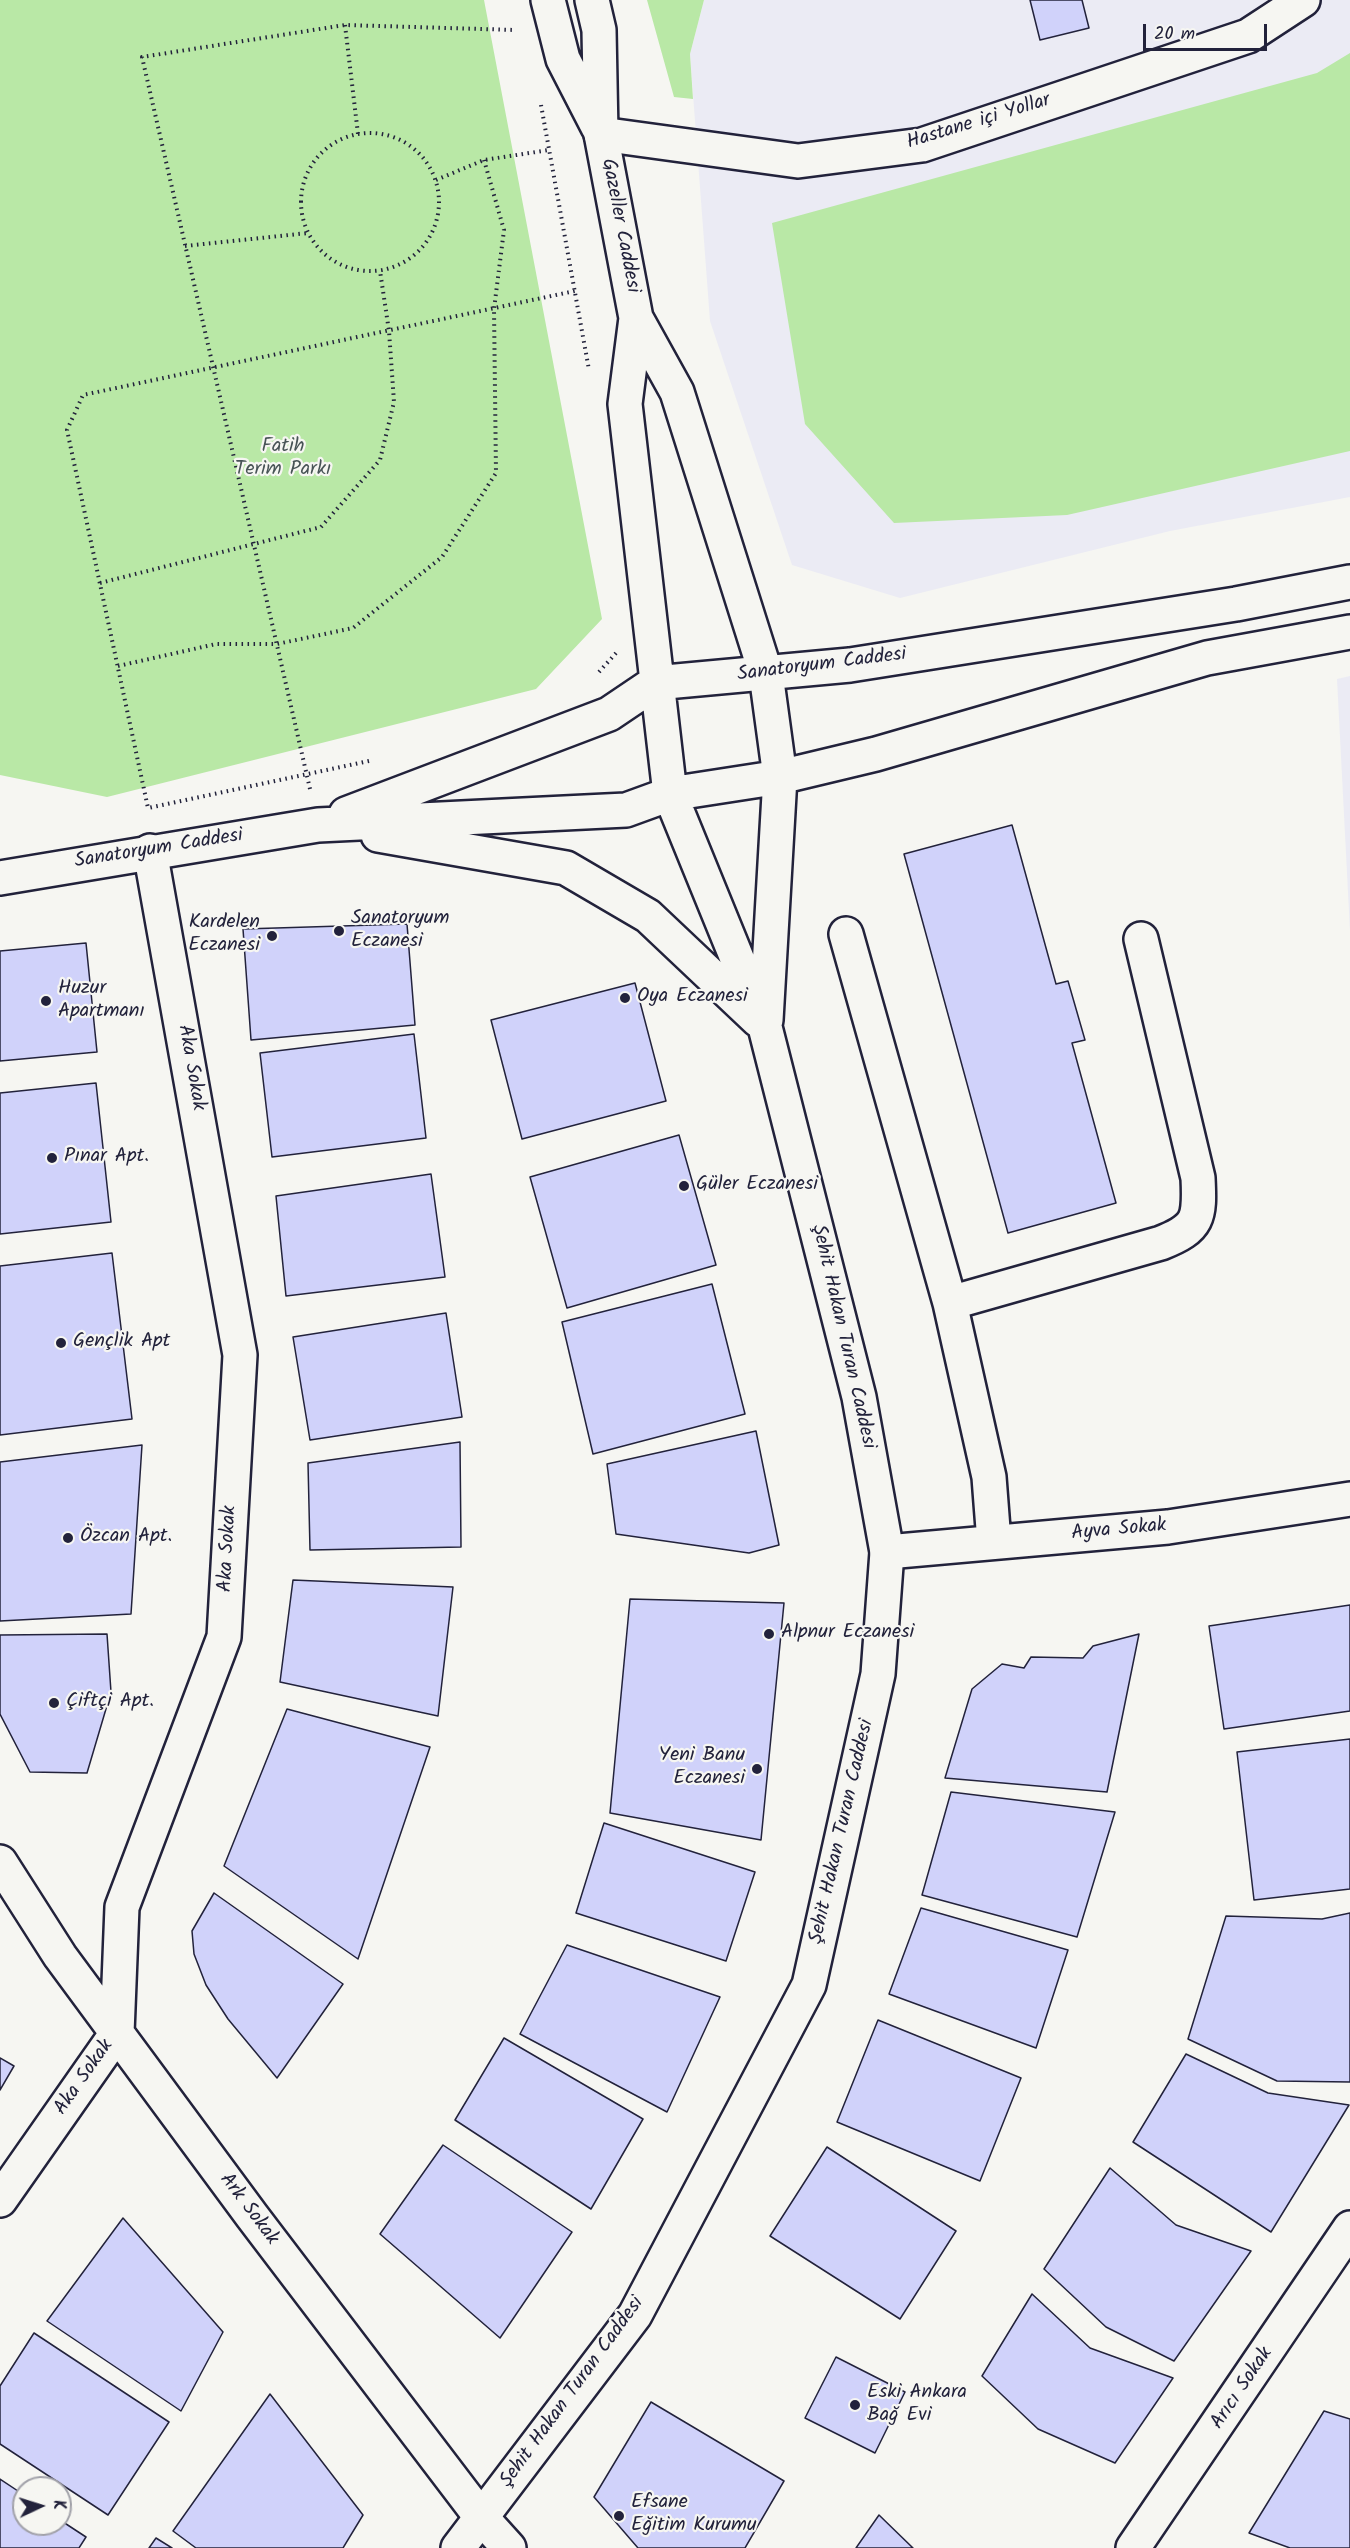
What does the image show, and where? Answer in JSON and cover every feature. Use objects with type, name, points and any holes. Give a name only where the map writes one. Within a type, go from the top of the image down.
[{"type":"main road","name":"Gazeller Caddesi","points":[[548,0],[562,59],[601,134]]},
{"type":"main road","name":"Gazeller Caddesi","points":[[592,0],[599,30],[601,134],[636,318]]},
{"type":"main road","name":"Hastane içi Yollar","points":[[601,134],[798,161],[922,145],[1248,36],[1304,0]]},
{"type":"main road","points":[[636,318],[677,392],[766,674],[780,777],[765,1027]]},
{"type":"main road","points":[[636,318],[626,404],[655,683],[670,794],[765,1027]]},
{"type":"main road","name":"Sanatoryum Caddesi","points":[[318,825],[609,714],[655,683],[862,663],[1236,604],[1350,582]]},
{"type":"main road","name":"Sanatoryum Caddesi","points":[[0,878],[150,851],[318,825],[626,810],[670,794],[780,777],[876,754],[1207,658],[1350,632]]},
{"type":"main road","points":[[318,825],[566,868],[648,916],[765,1027]]},
{"type":"main road","name":"Aka Sokak","points":[[0,2200],[117,2032],[122,1907],[224,1637],[240,1355],[150,851]]},
{"type":"main road","points":[[846,934],[950,1303],[989,1477],[994,1542]]},
{"type":"main road","points":[[950,1303],[1161,1243],[1184,1234],[1200,1211],[1198,1178],[1141,939]]},
{"type":"main road","name":"Şehit Hakan Turan Caddesi","points":[[458,2548],[635,2315],[809,1985],[878,1674],[887,1552],[859,1397],[765,1027]]},
{"type":"main road","name":"Ayva Sokak","points":[[887,1552],[1168,1527],[1350,1498]]},
{"type":"main road","name":"Ark Sokak","points":[[0,1862],[60,1956],[252,2216],[481,2517],[509,2548]]},
{"type":"main road","name":"Arıcı Sokak","points":[[1133,2548],[1350,2228]]},
{"type":"path","points":[[345,25],[358,134]]},
{"type":"path","points":[[318,825],[142,57],[345,25],[528,30]]},
{"type":"path","points":[[540,96],[589,373]]},
{"type":"path","points":[[358,134],[382,134],[405,142],[424,159],[436,180],[440,204],[434,228],[422,249],[403,264],[380,272],[358,271],[338,264],[320,250],[308,233],[301,212],[301,191],[308,171],[320,153],[337,141],[358,134]]},
{"type":"path","points":[[436,180],[484,160],[549,150]]},
{"type":"path","points":[[118,666],[216,645],[277,644],[353,628],[442,557],[496,473],[494,309],[504,230],[484,160]]},
{"type":"path","points":[[185,246],[308,233]]},
{"type":"path","points":[[100,583],[321,527],[380,460],[394,402],[389,330],[380,272]]},
{"type":"path","points":[[375,760],[148,808],[67,430],[83,395],[575,291]]},
{"type":"path","points":[[594,677],[622,646]]},
{"type":"shaded area","points":[[704,0],[1350,0],[1350,497],[1170,531],[900,598],[792,565],[710,321],[690,54]]},
{"type":"shaded area","points":[[1350,676],[1350,931],[1337,679]]},
{"type":"green space","name":"Fatih Terim Parkı","points":[[0,0],[484,0],[602,619],[536,689],[107,797],[0,775]]},
{"type":"green space","points":[[647,0],[704,0],[690,54],[693,99],[674,97]]},
{"type":"green space","points":[[1350,53],[1350,451],[1067,515],[894,523],[805,424],[772,223],[1317,73]]},
{"type":"building","points":[[1030,0],[1082,0],[1089,28],[1040,40]]},
{"type":"building","points":[[1012,825],[1056,984],[1068,981],[1085,1040],[1072,1043],[1116,1203],[1008,1233],[904,854]]},
{"type":"building","points":[[407,924],[415,1025],[251,1040],[243,929]]},
{"type":"building","name":"Huzur Apartmanı","points":[[86,943],[97,1052],[0,1061],[0,951]]},
{"type":"building","points":[[635,983],[666,1101],[522,1139],[491,1020]]},
{"type":"building","points":[[414,1034],[426,1138],[272,1157],[260,1053]]},
{"type":"building","name":"Pınar Apt.","points":[[96,1083],[111,1222],[0,1234],[0,1093]]},
{"type":"building","points":[[679,1135],[716,1265],[567,1308],[530,1177]]},
{"type":"building","points":[[431,1174],[445,1277],[286,1296],[276,1196]]},
{"type":"building","name":"Gençlik Apt","points":[[112,1253],[132,1419],[0,1435],[0,1266]]},
{"type":"building","points":[[712,1284],[745,1414],[593,1454],[562,1322]]},
{"type":"building","points":[[446,1313],[462,1417],[310,1440],[293,1337]]},
{"type":"building","points":[[756,1431],[779,1545],[749,1553],[616,1534],[607,1464]]},
{"type":"building","points":[[460,1442],[461,1547],[310,1550],[308,1463]]},
{"type":"building","name":"Özcan Apt.","points":[[142,1445],[131,1614],[0,1621],[0,1462]]},
{"type":"building","points":[[293,1580],[453,1587],[438,1716],[280,1682]]},
{"type":"building","points":[[630,1599],[784,1603],[761,1840],[610,1813]]},
{"type":"building","points":[[1350,1605],[1350,1711],[1224,1729],[1209,1626]]},
{"type":"building","name":"Çiftçi Apt.","points":[[107,1634],[111,1692],[87,1773],[30,1772],[0,1714],[0,1635]]},
{"type":"building","points":[[1139,1634],[1107,1792],[945,1778],[972,1689],[1002,1664],[1024,1668],[1031,1657],[1083,1658],[1093,1646]]},
{"type":"building","points":[[287,1709],[430,1747],[358,1959],[224,1866]]},
{"type":"building","points":[[1350,1739],[1350,1889],[1254,1900],[1237,1752]]},
{"type":"building","points":[[951,1792],[1115,1812],[1077,1937],[922,1895]]},
{"type":"building","points":[[604,1823],[755,1872],[726,1961],[576,1913]]},
{"type":"building","points":[[214,1893],[343,1984],[277,2078],[228,2019],[206,1985],[194,1954],[192,1931]]},
{"type":"building","points":[[921,1908],[1068,1950],[1036,2048],[889,1994]]},
{"type":"building","points":[[1350,1913],[1350,2082],[1277,2081],[1188,2039],[1226,1916],[1322,1919]]},
{"type":"building","points":[[567,1945],[720,1997],[667,2112],[520,2034]]},
{"type":"building","points":[[878,2020],[1021,2078],[980,2181],[837,2122]]},
{"type":"building","points":[[504,2038],[643,2119],[591,2209],[455,2120]]},
{"type":"building","points":[[1186,2054],[1268,2093],[1349,2105],[1271,2232],[1133,2142]]},
{"type":"building","points":[[0,2058],[14,2066],[0,2090]]},
{"type":"building","points":[[443,2145],[572,2232],[500,2338],[380,2234]]},
{"type":"building","points":[[827,2147],[956,2231],[900,2319],[770,2236]]},
{"type":"building","points":[[1110,2168],[1176,2225],[1251,2251],[1174,2361],[1106,2327],[1044,2269]]},
{"type":"building","points":[[123,2218],[223,2332],[181,2411],[47,2321]]},
{"type":"building","points":[[1032,2294],[1090,2348],[1173,2378],[1115,2463],[1038,2429],[982,2376]]},
{"type":"building","points":[[34,2333],[169,2422],[108,2515],[72,2491],[72,2476],[49,2476],[0,2444],[0,2386]]},
{"type":"building","name":"Eski Ankara Bağ Evi","points":[[836,2357],[905,2392],[875,2453],[805,2418]]},
{"type":"building","points":[[270,2394],[363,2515],[343,2548],[196,2548],[173,2531]]},
{"type":"building","points":[[651,2402],[784,2481],[745,2548],[638,2548],[594,2497]]},
{"type":"building","points":[[1324,2411],[1350,2419],[1350,2548],[1290,2548],[1249,2533]]},
{"type":"building","points":[[0,2479],[12,2487],[12,2536],[72,2536],[72,2528],[86,2537],[79,2548],[0,2548]]},
{"type":"building","points":[[879,2515],[913,2548],[856,2548]]},
{"type":"building","points":[[156,2538],[172,2548],[149,2548]]},
{"type":"place","name":"Sanatoryum Eczanesi","points":[[339,931]]},
{"type":"place","name":"Kardelen Eczanesi","points":[[272,936]]},
{"type":"place","name":"Oya Eczanesi","points":[[625,998]]},
{"type":"place","name":"Huzur Apartmanı","points":[[46,1001]]},
{"type":"place","name":"Pınar Apt.","points":[[52,1158]]},
{"type":"place","name":"Güler Eczanesi","points":[[684,1186]]},
{"type":"place","name":"Gençlik Apt","points":[[61,1343]]},
{"type":"place","name":"Özcan Apt.","points":[[68,1538]]},
{"type":"place","name":"Alpnur Eczanesi","points":[[769,1634]]},
{"type":"place","name":"Çiftçi Apt.","points":[[54,1703]]},
{"type":"place","name":"Yeni Banu Eczanesi","points":[[757,1769]]},
{"type":"place","name":"Eski Ankara Bağ Evi","points":[[855,2405]]},
{"type":"place","name":"Efsane Eğitim Kurumu","points":[[619,2516]]}]
